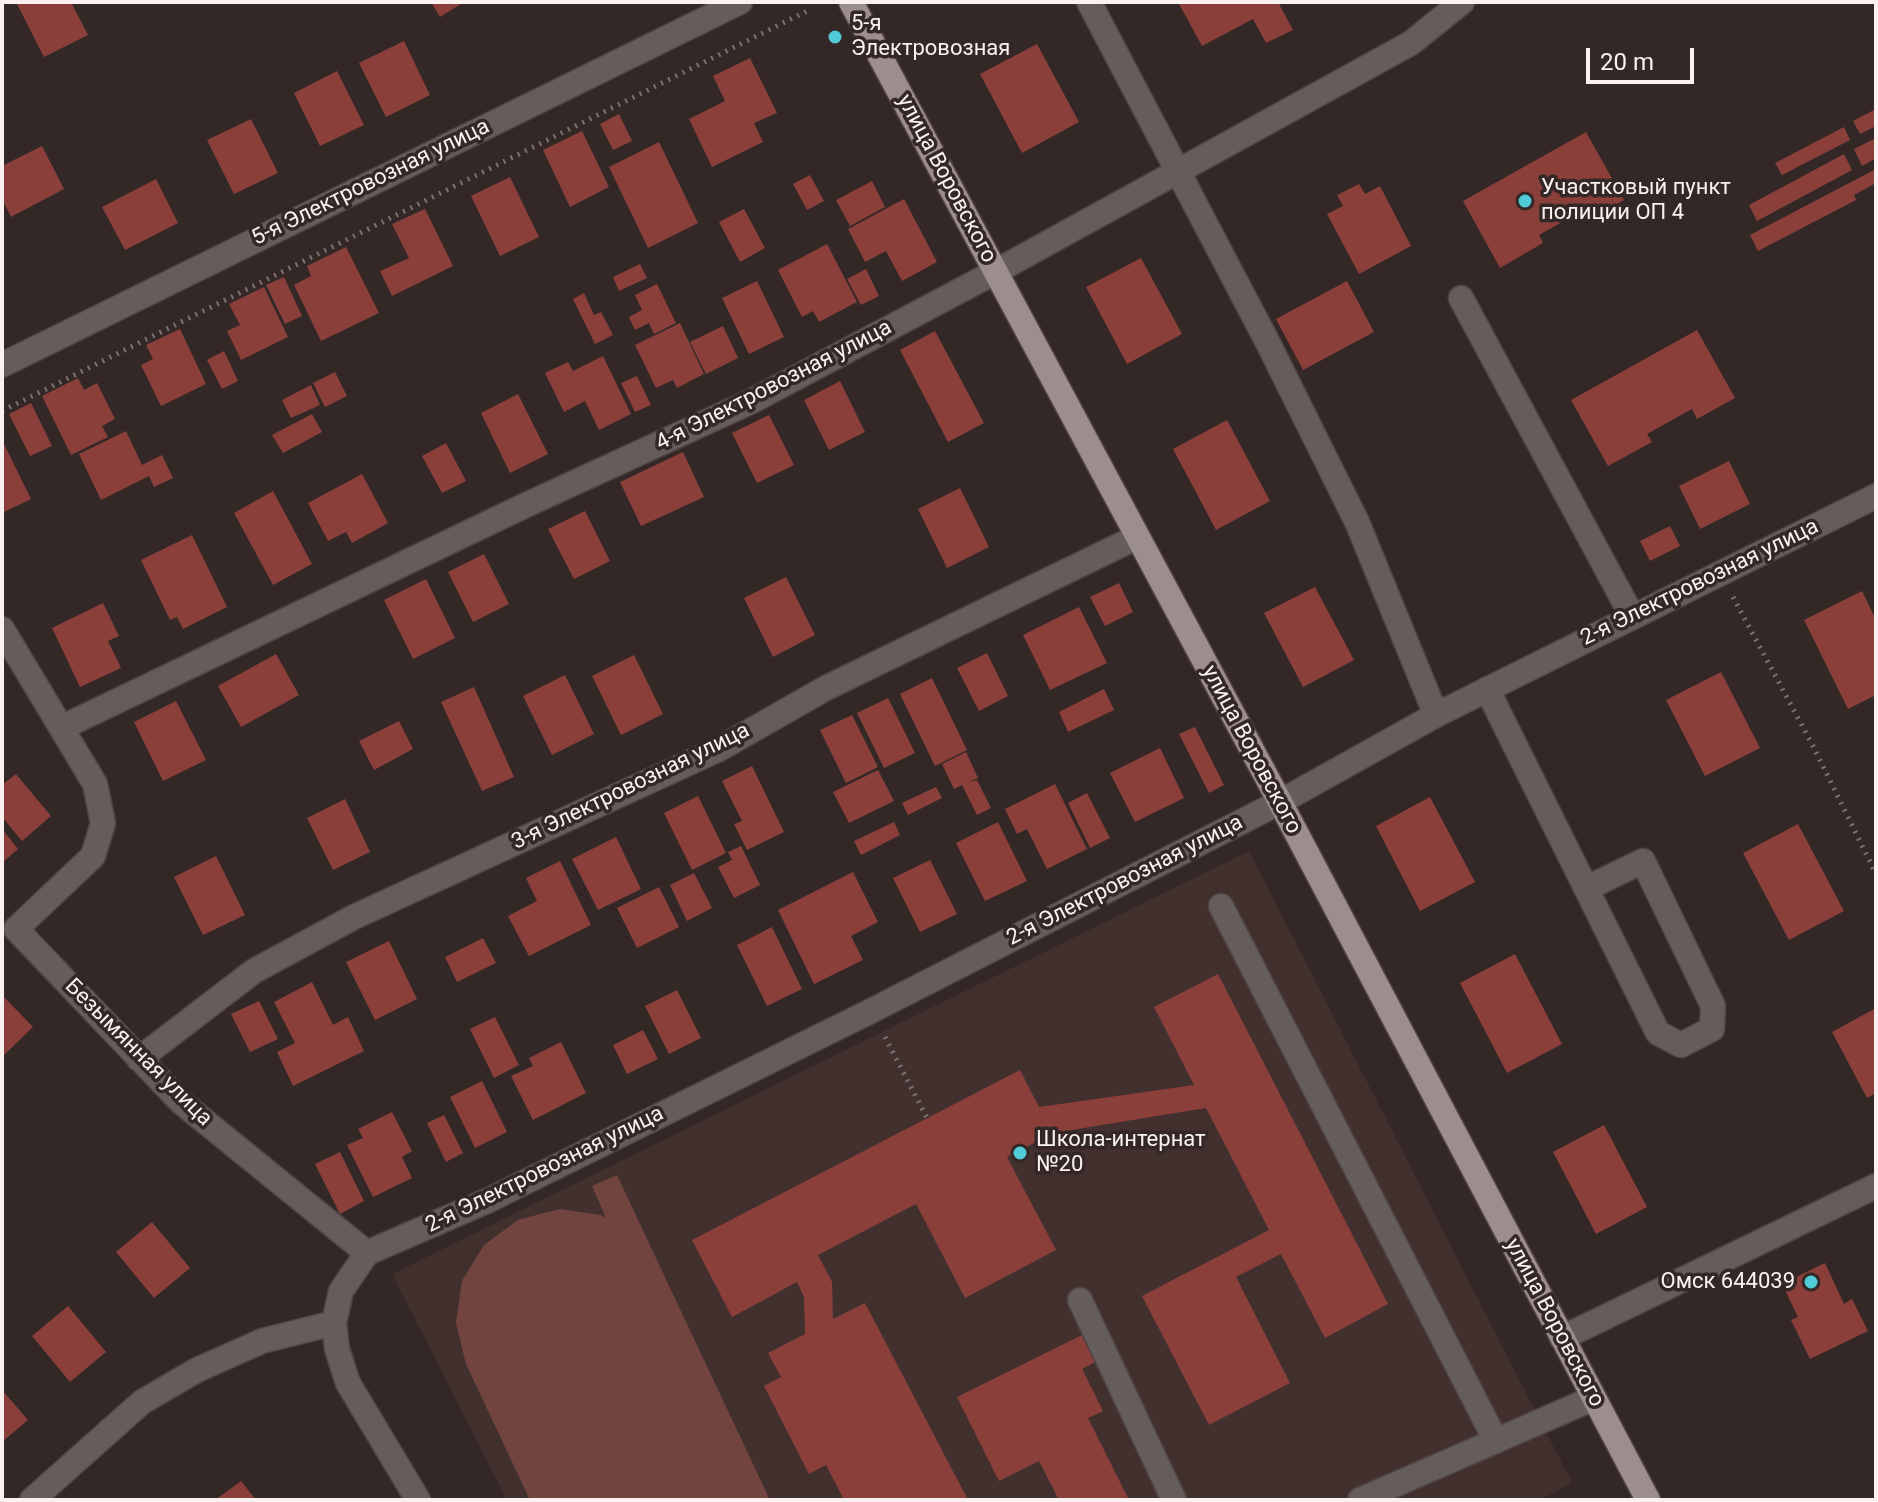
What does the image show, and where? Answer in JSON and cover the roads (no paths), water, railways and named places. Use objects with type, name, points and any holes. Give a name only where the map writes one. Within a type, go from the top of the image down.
[{"type":"main road","name":"улица Воровского","points":[[851,2],[1280,802],[1648,1500]]},
{"type":"street","name":"5-я Электровозная улица","points":[[2,365],[740,2]]},
{"type":"street","points":[[1090,2],[1268,343],[1357,522],[1436,715]]},
{"type":"street","name":"4-я Электровозная улица","points":[[63,727],[752,401],[995,272],[1411,43],[1462,2]]},
{"type":"street","points":[[1461,298],[1632,616]]},
{"type":"street","name":"2-я Электровозная улица","points":[[367,1253],[489,1200],[871,1011],[1280,802],[1487,689],[1720,573],[1874,501]]},
{"type":"street","name":"3-я Электровозная улица","points":[[139,1059],[254,971],[354,917],[719,749],[826,688],[1137,537]]},
{"type":"street","name":"Безымянная улица","points":[[2,629],[95,784],[103,823],[93,856],[9,936],[181,1102],[367,1253]]},
{"type":"street","points":[[1487,689],[1658,1033],[1681,1045],[1712,1029],[1713,1006],[1643,861],[1587,888]]},
{"type":"street","points":[[1221,906],[1496,1441]]},
{"type":"street","points":[[1562,1338],[1876,1186]]},
{"type":"street","points":[[367,1253],[341,1291],[334,1323],[337,1349],[348,1383],[418,1500]]},
{"type":"street","points":[[1080,1300],[1174,1500]]},
{"type":"street","points":[[32,1500],[142,1402],[183,1378],[262,1341],[334,1323]]},
{"type":"street","points":[[1360,1500],[1594,1398]]},
{"type":"place","name":"5-я Электровозная","points":[[835,37]]},
{"type":"place","name":"Участковый пункт полиции ОП 4","points":[[1525,201]]},
{"type":"place","name":"Школа-интернат №20","points":[[1020,1153]]},
{"type":"place","name":"Омск 644039","points":[[1811,1282]]}]
